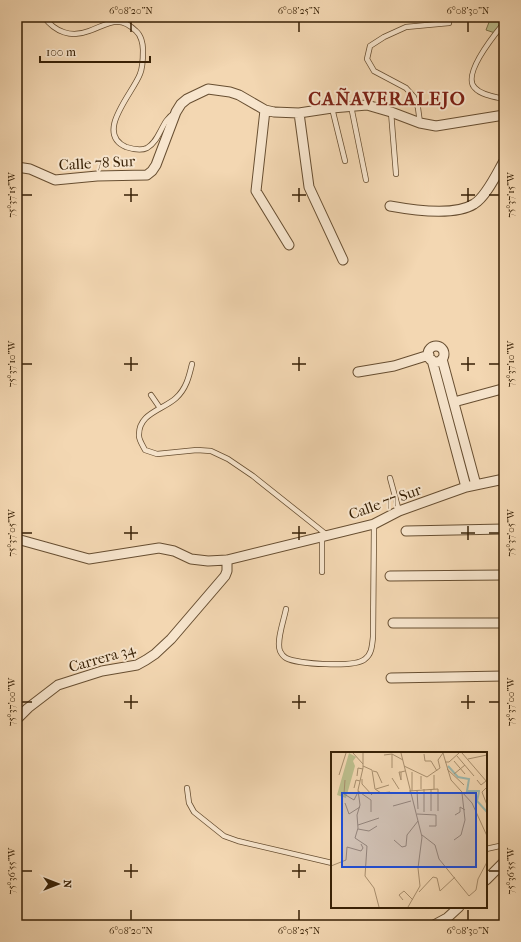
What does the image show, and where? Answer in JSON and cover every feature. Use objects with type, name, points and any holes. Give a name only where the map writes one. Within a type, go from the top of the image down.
[{"type":"street","name":"Calle 78 Sur","points":[[17,167],[30,169],[55,180],[97,176],[147,174],[152,171],[156,165],[176,112],[181,104],[187,99],[208,89],[230,92],[264,110],[274,112],[299,113],[367,105],[420,123],[436,126],[504,115]]},
{"type":"street","points":[[264,110],[256,191],[289,245]]},
{"type":"street","points":[[299,113],[309,187],[343,260]]},
{"type":"street","points":[[390,206],[420,211],[460,210],[475,204],[480,199],[504,161]]},
{"type":"street","points":[[466,487],[430,358],[431,348],[438,346],[444,351],[442,359],[476,485]]},
{"type":"street","points":[[358,372],[430,358],[439,361],[442,359]]},
{"type":"street","points":[[454,402],[502,389]]},
{"type":"street","name":"Calle 77 Sur","points":[[17,539],[89,559],[159,548],[174,551],[191,559],[208,561],[227,560],[374,524],[399,511],[466,487],[504,479]]},
{"type":"street","points":[[406,531],[504,529]]},
{"type":"street","name":"Carrera 34","points":[[17,719],[28,708],[58,685],[102,671],[137,665],[155,654],[182,627],[225,576],[228,571],[227,560]]},
{"type":"street","points":[[390,576],[504,575]]},
{"type":"street","points":[[393,623],[504,623]]},
{"type":"street","points":[[391,678],[504,676]]},
{"type":"street","points":[[487,879],[504,862]]},
{"type":"street","points":[[434,925],[447,918],[458,908]]},
{"type":"lane","points":[[44,17],[50,26],[61,32],[74,34],[88,32],[107,22],[117,21],[128,24],[138,32],[143,44],[143,60],[140,74],[114,121],[113,132],[119,142],[125,147],[135,150],[146,148],[155,141],[168,117],[176,112]]},
{"type":"lane","points":[[420,123],[418,108],[414,97],[406,88],[374,71],[367,59],[370,46],[384,37],[406,27],[449,23]]},
{"type":"lane","points":[[504,23],[483,51],[473,71],[471,80],[474,88],[480,92],[504,99]]},
{"type":"lane","points":[[352,106],[366,180]]},
{"type":"lane","points":[[332,108],[345,161]]},
{"type":"lane","points":[[391,112],[396,174]]},
{"type":"lane","points":[[192,364],[185,387],[176,398],[148,415],[141,424],[139,437],[146,450],[157,454],[197,450],[211,451],[228,459],[253,476],[324,536],[322,572]]},
{"type":"lane","points":[[151,395],[160,408]]},
{"type":"lane","points":[[390,478],[399,511]]},
{"type":"lane","points":[[286,609],[279,644],[281,652],[286,658],[300,662],[341,664],[356,663],[365,660],[372,650],[373,637],[374,524]]},
{"type":"lane","points":[[187,788],[189,803],[194,812],[224,836],[238,841],[331,863]]},
{"type":"lane","points":[[487,849],[504,845]]},
{"type":"green space","points":[[491,17],[504,17],[504,36],[486,30]]},
{"type":"district","name":"CAÑAVERALEJO","points":[[387,98]]}]
